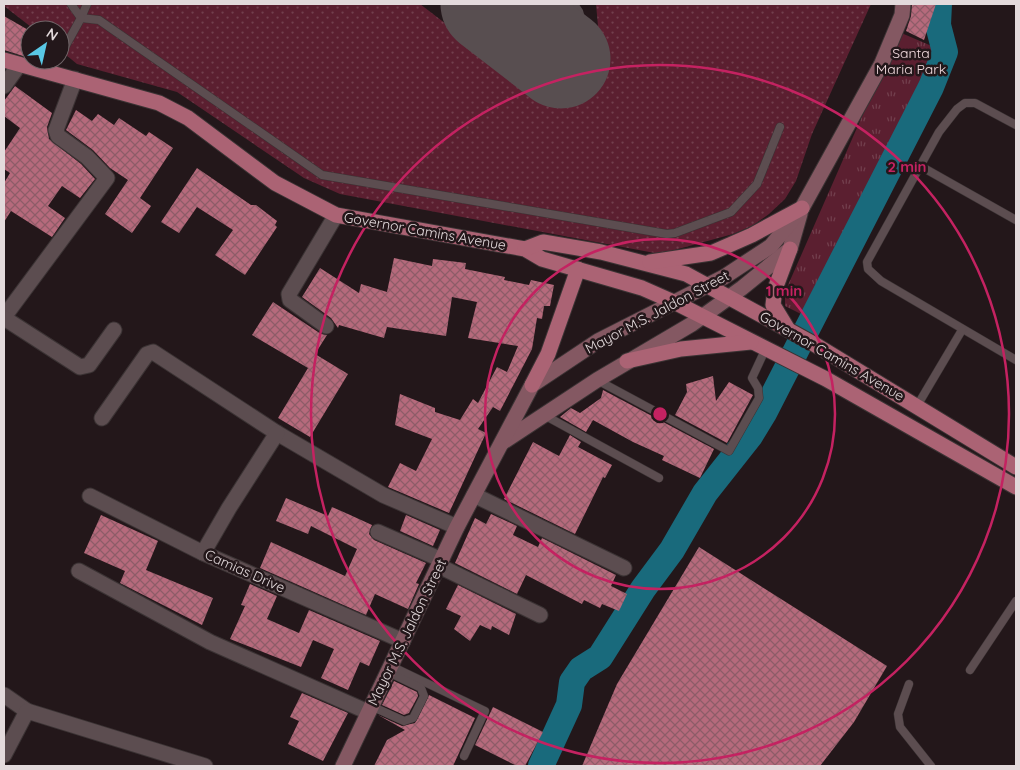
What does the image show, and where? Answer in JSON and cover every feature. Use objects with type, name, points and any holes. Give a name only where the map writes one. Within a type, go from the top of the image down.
[{"type":"main road","name":"Mayor M.S. Jaldon Street","points":[[343,766],[457,527],[532,386],[598,341],[708,286],[771,246],[802,208],[882,63],[902,14],[903,4]]},
{"type":"main road","name":"Governor Camins Avenue","points":[[4,60],[19,65]]},
{"type":"main road","name":"Governor Camins Avenue","points":[[59,70],[75,79],[159,103],[188,118],[275,183],[336,215],[524,249],[542,260],[642,288],[676,303],[801,366],[908,424],[1016,487]]},
{"type":"main road","name":"Mayor M.S. Jaldon Street","points":[[500,444],[729,297],[790,249],[802,208]]},
{"type":"main road","points":[[642,263],[711,253],[752,235],[802,208]]},
{"type":"main road","name":"Governor Camins Avenue","points":[[524,249],[543,242],[686,274],[814,344],[1016,467]]},
{"type":"main road","points":[[788,329],[773,305],[775,289],[790,249]]},
{"type":"main road","points":[[532,386],[548,354],[578,269]]},
{"type":"main road","points":[[627,361],[671,351],[764,347]]},
{"type":"street","points":[[4,86],[19,65]]},
{"type":"street","points":[[75,79],[56,130],[58,136],[87,158],[108,178],[6,322],[80,367],[89,365],[114,330]]},
{"type":"street","points":[[326,326],[290,300],[289,294],[336,215]]},
{"type":"street","points":[[102,418],[147,354],[153,352],[277,433],[383,496],[457,527]]},
{"type":"street","points":[[203,553],[277,433]]},
{"type":"street","points":[[474,495],[624,568]]},
{"type":"street","name":"Camias Drive","points":[[90,496],[203,553],[403,641]]},
{"type":"street","points":[[378,532],[540,615]]},
{"type":"street","points":[[79,571],[210,642],[369,709]]},
{"type":"street","points":[[4,695],[27,711],[205,766]]},
{"type":"street","points":[[4,755],[27,711]]},
{"type":"lane","points":[[71,4],[81,18],[99,20],[322,175],[675,234],[731,212],[757,184],[780,126]]},
{"type":"lane","points":[[70,38],[87,4]]},
{"type":"lane","points":[[1016,125],[975,103],[965,103],[949,117],[867,262],[868,269],[881,281],[1016,360]]},
{"type":"lane","points":[[922,166],[1016,220]]},
{"type":"lane","points":[[917,406],[962,330]]},
{"type":"lane","points":[[597,380],[729,451],[759,398],[758,388],[752,378],[764,347]]},
{"type":"lane","points":[[544,415],[659,478]]},
{"type":"lane","points":[[970,670],[1016,601]]},
{"type":"lane","points":[[369,709],[404,721],[413,718],[424,696],[421,688],[389,669]]},
{"type":"lane","points":[[389,669],[485,711],[464,756]]},
{"type":"lane","points":[[909,684],[898,714],[900,727],[931,766]]},
{"type":"green space","points":[[4,4],[420,4],[540,96],[598,26],[596,4],[871,4],[812,134],[796,181],[785,199],[752,226],[733,234],[660,254],[340,194],[304,178],[177,92],[77,64],[70,58],[70,20],[22,20]]},
{"type":"green space","name":"Santa Maria Park","points":[[899,32],[941,50],[805,316],[785,306],[785,292]]},
{"type":"building","points":[[912,4],[936,4],[924,40],[906,31],[911,16]]},
{"type":"building","points":[[4,16],[20,25],[20,55],[4,50]]},
{"type":"building","points":[[15,86],[52,113],[47,127],[49,139],[81,164],[95,179],[80,198],[62,186],[48,206],[65,218],[52,237],[11,211],[4,222],[4,183],[10,173],[4,169],[4,152],[20,128],[4,116],[4,101]]},
{"type":"building","points":[[76,110],[92,121],[98,114],[114,125],[119,118],[146,136],[149,132],[173,148],[140,198],[151,206],[132,233],[105,214],[128,180],[110,168],[93,150],[66,130]]},
{"type":"building","points":[[197,168],[251,205],[256,205],[277,221],[275,225],[277,227],[245,275],[215,255],[233,230],[197,207],[179,233],[161,222]]},
{"type":"building","points":[[394,258],[432,266],[433,259],[466,263],[465,269],[505,277],[504,280],[529,285],[531,280],[554,285],[550,306],[544,306],[542,319],[537,318],[532,349],[500,411],[493,407],[478,429],[486,433],[449,513],[388,487],[400,463],[416,471],[432,439],[395,425],[400,394],[435,408],[435,412],[460,420],[473,399],[478,403],[497,367],[507,372],[518,346],[468,338],[477,302],[452,297],[446,336],[387,327],[384,338],[339,325],[338,328],[331,318],[302,297],[320,268],[359,293],[361,284],[387,292]]},
{"type":"building","points":[[273,302],[321,334],[327,335],[315,354],[348,374],[310,437],[278,418],[308,368],[252,335]]},
{"type":"building","points":[[713,376],[716,401],[729,382],[753,395],[727,443],[675,415],[687,392],[686,384]]},
{"type":"building","points":[[603,390],[714,449],[700,478],[662,460],[664,456],[633,442],[593,420],[586,432],[560,417],[571,408],[580,413],[601,398]]},
{"type":"building","points":[[570,435],[581,442],[578,447],[612,465],[605,478],[603,477],[575,534],[504,499],[533,442],[559,456]]},
{"type":"building","points":[[286,498],[328,516],[332,507],[372,525],[369,534],[374,540],[426,563],[416,583],[419,584],[408,609],[375,594],[366,615],[260,568],[271,542],[345,576],[357,549],[311,526],[308,534],[276,521]]},
{"type":"building","points":[[491,514],[517,526],[513,535],[538,547],[542,538],[616,575],[611,586],[627,594],[619,611],[602,604],[600,608],[584,600],[582,604],[526,575],[517,594],[455,563],[475,518],[486,524]]},
{"type":"building","points":[[101,515],[158,541],[146,570],[213,598],[202,625],[120,583],[125,571],[84,553]]},
{"type":"building","points":[[406,515],[440,530],[433,546],[400,531]]},
{"type":"building","points":[[699,547],[887,666],[854,722],[820,766],[582,766],[617,684]]},
{"type":"building","points":[[250,584],[277,596],[267,619],[299,633],[309,610],[380,641],[369,666],[360,662],[348,690],[321,678],[334,649],[313,640],[301,667],[230,639],[245,606],[241,605]]},
{"type":"building","points":[[458,585],[516,614],[509,635],[492,626],[491,630],[480,625],[470,641],[454,629],[461,616],[446,609]]},
{"type":"building","points":[[394,681],[417,692],[418,696],[409,713],[404,715],[382,705]]},
{"type":"building","points":[[302,693],[348,713],[323,761],[288,744],[299,721],[290,717]]},
{"type":"building","points":[[429,695],[475,718],[453,766],[374,766],[387,740],[405,730],[378,715],[402,726],[415,723]]},
{"type":"building","points":[[493,707],[543,732],[525,766],[517,766],[475,745]]},
{"type":"waterway","points":[[541,766],[569,705],[572,682],[581,669],[600,657],[643,589],[672,550],[705,493],[750,436],[764,413],[931,87],[945,52],[938,25],[939,4]]},
{"type":"taxiway","points":[[494,7],[509,51],[520,56],[531,57],[539,55],[553,46],[563,33],[565,18],[514,4]]},
{"type":"runway","points":[[490,4],[561,59]]}]
